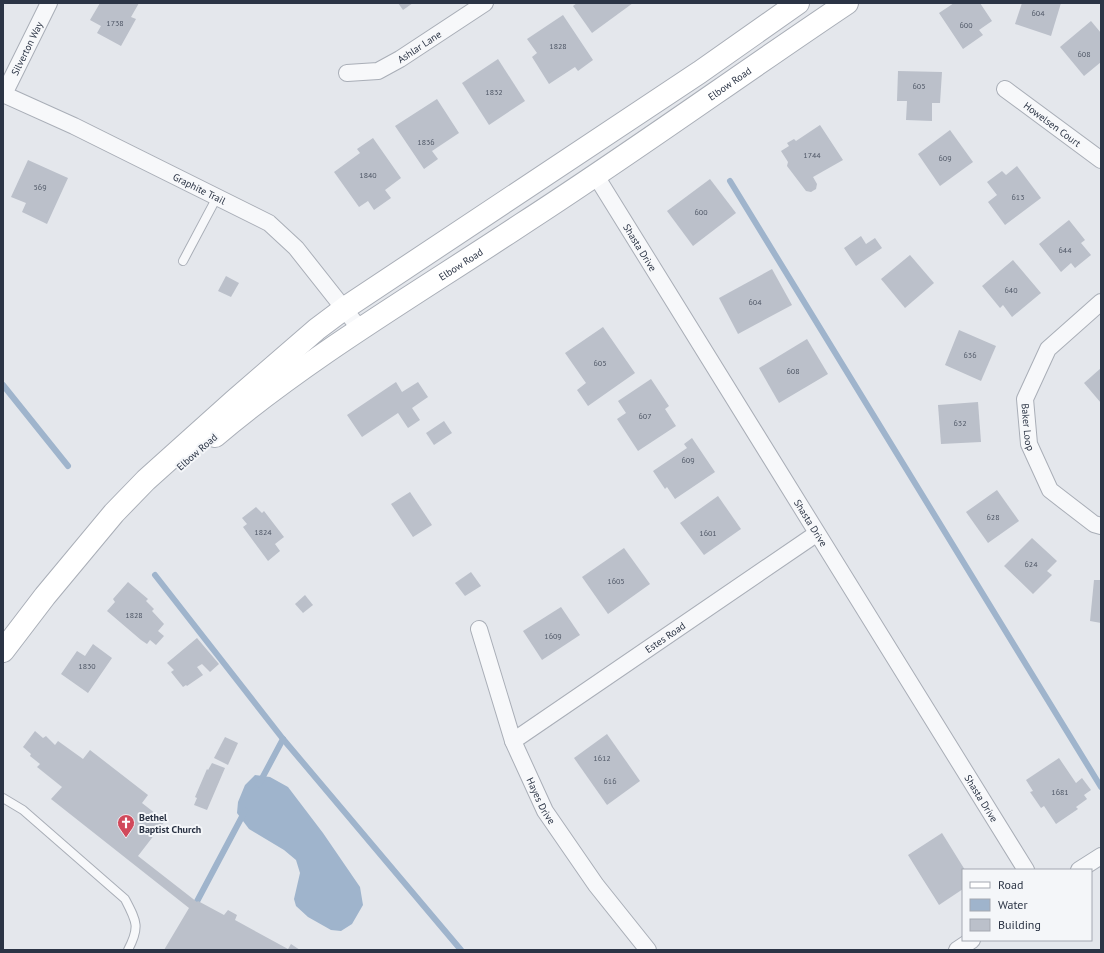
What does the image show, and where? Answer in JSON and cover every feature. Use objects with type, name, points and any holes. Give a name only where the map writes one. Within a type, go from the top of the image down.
[{"type":"main road","name":"Elbow Road","points":[[3,651],[45,596],[90,544],[114,512],[188,441],[317,329],[345,308],[700,72],[798,3]]},
{"type":"main road","name":"Elbow Road","points":[[90,544],[123,520],[180,466],[249,408],[360,329],[596,176],[833,7]]},
{"type":"street","name":"Silverton Way","points":[[4,94],[49,3]]},
{"type":"street","name":"Ashlar Lane","points":[[348,74],[378,71],[400,59],[485,3]]},
{"type":"street","name":"Howelsen Court","points":[[1004,89],[1101,160]]},
{"type":"street","name":"Graphite Trail","points":[[4,94],[217,197],[269,224],[283,234],[345,308],[360,329]]},
{"type":"street","name":"Shasta Drive","points":[[596,176],[816,534],[1025,869]]},
{"type":"street","name":"Baker Loop","points":[[1101,302],[1048,349],[1025,399],[1029,444],[1050,490],[1094,524],[1101,526]]},
{"type":"street","name":"Estes Road","points":[[513,741],[816,534]]},
{"type":"street","name":"Hayes Drive","points":[[479,628],[513,741],[544,811],[596,885],[648,950]]},
{"type":"street","points":[[1081,869],[1101,856]]},
{"type":"street","points":[[957,950],[970,941]]},
{"type":"lane","points":[[183,261],[217,197]]},
{"type":"lane","points":[[3,798],[23,810],[125,899],[134,915],[137,934],[129,950]]},
{"type":"water","points":[[255,775],[270,777],[288,787],[323,833],[360,887],[363,905],[352,924],[341,931],[331,930],[308,917],[296,906],[294,899],[300,873],[296,860],[284,850],[249,829],[237,813],[238,802],[245,785]]},
{"type":"building","points":[[100,3],[139,3],[131,17],[136,19],[121,46],[97,33],[101,26],[90,20]]},
{"type":"building","points":[[398,3],[413,3],[403,10]]},
{"type":"building","points":[[577,3],[633,3],[592,33],[573,6]]},
{"type":"building","points":[[954,3],[980,3],[992,21],[979,30],[983,35],[963,49],[939,13]]},
{"type":"building","points":[[1022,3],[1061,3],[1051,36],[1015,24]]},
{"type":"building","points":[[563,15],[593,60],[578,71],[575,67],[549,84],[532,57],[537,53],[527,39]]},
{"type":"building","points":[[1091,21],[1101,33],[1101,62],[1084,76],[1060,47]]},
{"type":"building","points":[[498,59],[525,101],[489,125],[462,83]]},
{"type":"building","points":[[898,71],[942,72],[940,103],[932,103],[932,121],[906,120],[907,101],[897,101]]},
{"type":"building","points":[[437,99],[459,133],[432,151],[438,159],[424,169],[395,126]]},
{"type":"building","points":[[820,125],[843,160],[813,177],[817,184],[816,189],[811,192],[806,191],[787,166],[788,162],[781,151],[789,146],[787,143],[794,139],[796,141]]},
{"type":"building","points":[[950,130],[973,162],[940,186],[918,154]]},
{"type":"building","points":[[373,138],[401,178],[385,190],[391,198],[374,210],[368,201],[359,207],[334,172],[360,153],[357,149]]},
{"type":"building","points":[[28,160],[68,178],[47,224],[22,212],[26,203],[11,197]]},
{"type":"building","points":[[1017,166],[1041,198],[1005,225],[988,202],[997,195],[987,182],[1002,171],[1006,175]]},
{"type":"building","points":[[710,179],[736,213],[693,246],[667,211]]},
{"type":"building","points":[[1069,220],[1085,240],[1081,243],[1091,255],[1075,268],[1071,263],[1061,272],[1039,244]]},
{"type":"building","points":[[861,236],[866,244],[875,238],[882,248],[856,266],[844,248]]},
{"type":"building","points":[[910,255],[934,283],[905,308],[881,279]]},
{"type":"building","points":[[1013,260],[1041,293],[1012,317],[1003,305],[1000,308],[982,286]]},
{"type":"building","points":[[772,269],[792,305],[738,334],[719,298]]},
{"type":"building","points":[[226,276],[239,283],[231,297],[218,291]]},
{"type":"building","points":[[603,327],[635,373],[588,406],[577,390],[586,383],[565,353]]},
{"type":"building","points":[[959,330],[996,346],[981,381],[945,365]]},
{"type":"building","points":[[807,339],[828,374],[779,403],[759,368]]},
{"type":"building","points":[[1101,368],[1101,403],[1084,383]]},
{"type":"building","points":[[651,379],[669,406],[665,409],[676,426],[638,451],[617,419],[626,413],[618,401]]},
{"type":"building","points":[[396,382],[402,392],[418,382],[428,397],[412,408],[420,420],[408,428],[398,413],[362,437],[347,415]]},
{"type":"building","points":[[978,402],[981,442],[941,444],[938,405]]},
{"type":"building","points":[[444,421],[452,433],[434,445],[426,433]]},
{"type":"building","points":[[692,438],[715,472],[675,499],[667,487],[665,489],[653,471],[687,448],[684,444]]},
{"type":"building","points":[[997,490],[1019,521],[988,543],[966,512]]},
{"type":"building","points":[[410,492],[432,525],[413,537],[391,504]]},
{"type":"building","points":[[718,496],[741,529],[704,555],[680,523]]},
{"type":"building","points":[[256,507],[262,513],[264,511],[284,537],[275,544],[280,551],[268,561],[243,527],[247,524],[242,518]]},
{"type":"building","points":[[1032,538],[1057,561],[1047,571],[1052,575],[1033,594],[1004,566]]},
{"type":"building","points":[[624,548],[650,584],[608,614],[582,577]]},
{"type":"building","points":[[471,572],[481,586],[465,596],[455,583]]},
{"type":"building","points":[[1094,580],[1101,580],[1101,623],[1090,621]]},
{"type":"building","points":[[128,582],[148,599],[146,601],[154,609],[152,611],[164,624],[158,631],[164,636],[156,645],[150,640],[147,644],[141,640],[107,611],[115,602],[113,599]]},
{"type":"building","points":[[305,595],[313,605],[303,613],[295,604]]},
{"type":"building","points":[[561,607],[580,635],[542,660],[523,631]]},
{"type":"building","points":[[197,638],[219,664],[210,672],[202,664],[197,667],[203,675],[187,686],[186,685],[183,687],[171,672],[174,670],[167,663]]},
{"type":"building","points":[[93,644],[112,658],[88,693],[61,674],[77,651],[85,656]]},
{"type":"building","name":"Bethel Baptist Church","points":[[35,731],[43,738],[46,736],[55,745],[58,741],[83,759],[90,750],[148,795],[142,803],[165,821],[138,856],[197,902],[198,901],[224,915],[228,910],[237,915],[235,920],[288,949],[291,944],[300,950],[164,950],[189,908],[51,799],[62,787],[37,767],[40,764],[30,756],[31,754],[23,747]]},
{"type":"building","points":[[607,734],[640,781],[607,805],[574,758]]},
{"type":"building","points":[[225,737],[238,743],[228,765],[214,758]]},
{"type":"building","points":[[1059,758],[1076,783],[1082,778],[1091,790],[1084,795],[1087,799],[1076,807],[1078,809],[1056,824],[1044,806],[1041,808],[1030,792],[1033,791],[1026,780]]},
{"type":"building","points":[[212,763],[225,768],[207,810],[194,805],[197,798],[195,797],[207,769],[208,770]]},
{"type":"building","points":[[942,833],[964,869],[962,869],[962,890],[939,905],[908,855]]},
{"type":"waterway","points":[[730,181],[1101,787]]},
{"type":"waterway","points":[[3,385],[68,466]]},
{"type":"waterway","points":[[155,575],[283,739],[461,950]]},
{"type":"waterway","points":[[259,784],[283,739]]},
{"type":"waterway","points":[[194,907],[245,811]]},
{"type":"place","name":"Bethel Baptist Church","points":[[126,838]]}]
